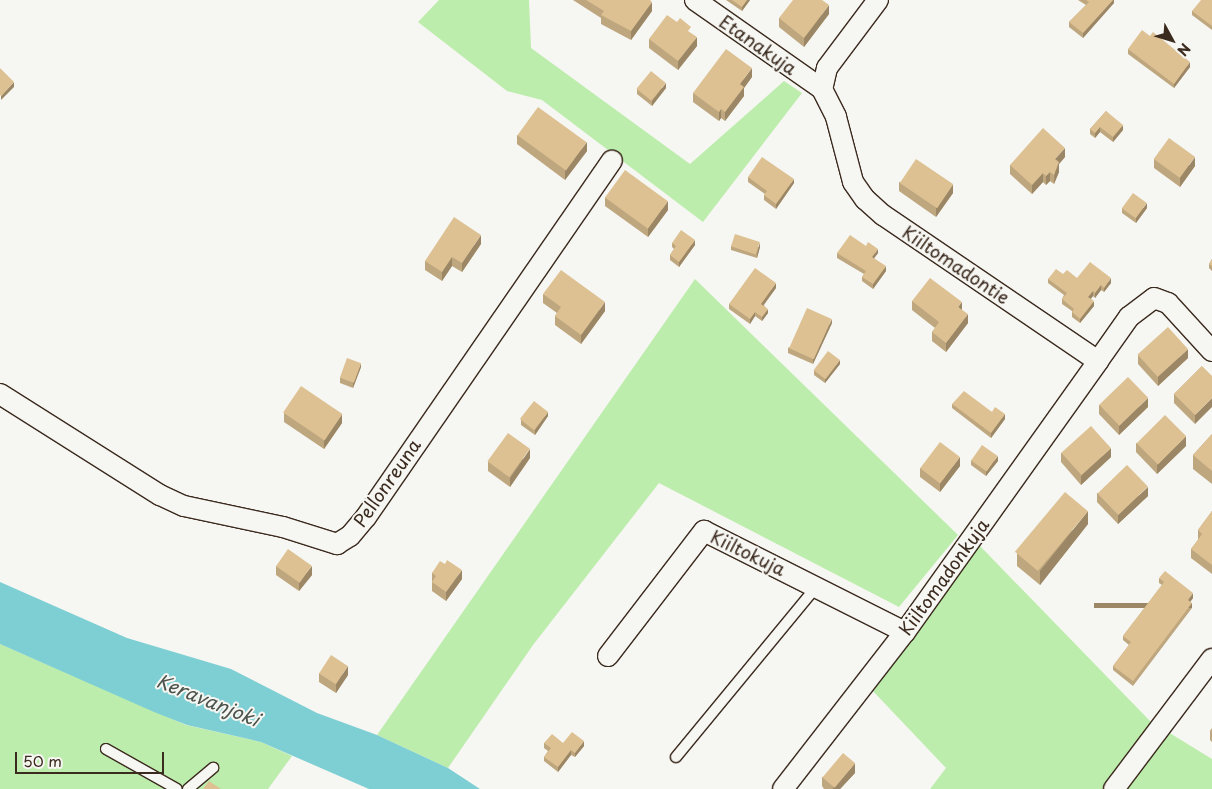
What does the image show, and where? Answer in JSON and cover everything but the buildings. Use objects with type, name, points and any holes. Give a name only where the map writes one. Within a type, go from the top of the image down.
[{"type":"street","name":"Etanakuja","points":[[695,0],[822,89]]},
{"type":"street","points":[[822,89],[827,68],[878,0]]},
{"type":"street","name":"Kiiltomadontie","points":[[822,89],[836,117],[853,182],[865,199],[883,215],[1098,361]]},
{"type":"street","name":"Pellonreuna","points":[[0,394],[160,495],[184,506],[282,528],[337,544],[350,536],[366,517],[612,161]]},
{"type":"street","points":[[1098,361],[1130,317],[1154,298],[1168,303],[1212,351]]},
{"type":"street","name":"Kiiltomadonkuja","points":[[783,789],[905,632],[1098,361]]},
{"type":"street","name":"Kiiltokuja","points":[[608,656],[704,531],[905,632]]},
{"type":"street","points":[[1114,789],[1212,659]]},
{"type":"lane","points":[[676,757],[816,587]]},
{"type":"lane","points":[[106,749],[177,789]]},
{"type":"lane","points":[[188,789],[212,768]]},
{"type":"green space","points":[[439,0],[529,0],[531,48],[690,164],[784,81],[802,93],[703,222],[542,100],[507,91],[418,22]]},
{"type":"green space","points":[[695,279],[958,535],[899,607],[659,483],[533,645],[448,768],[377,735]]},
{"type":"green space","points":[[979,545],[1150,721],[1212,759],[1212,789],[930,789],[946,768],[871,689]]},
{"type":"green space","points":[[0,644],[186,725],[261,742],[292,756],[268,789],[0,789]]},
{"type":"water","name":"Keravanjoki","points":[[0,582],[127,638],[231,669],[317,713],[377,735],[448,768],[480,789],[369,789],[261,742],[187,725],[154,712],[0,644]]}]
